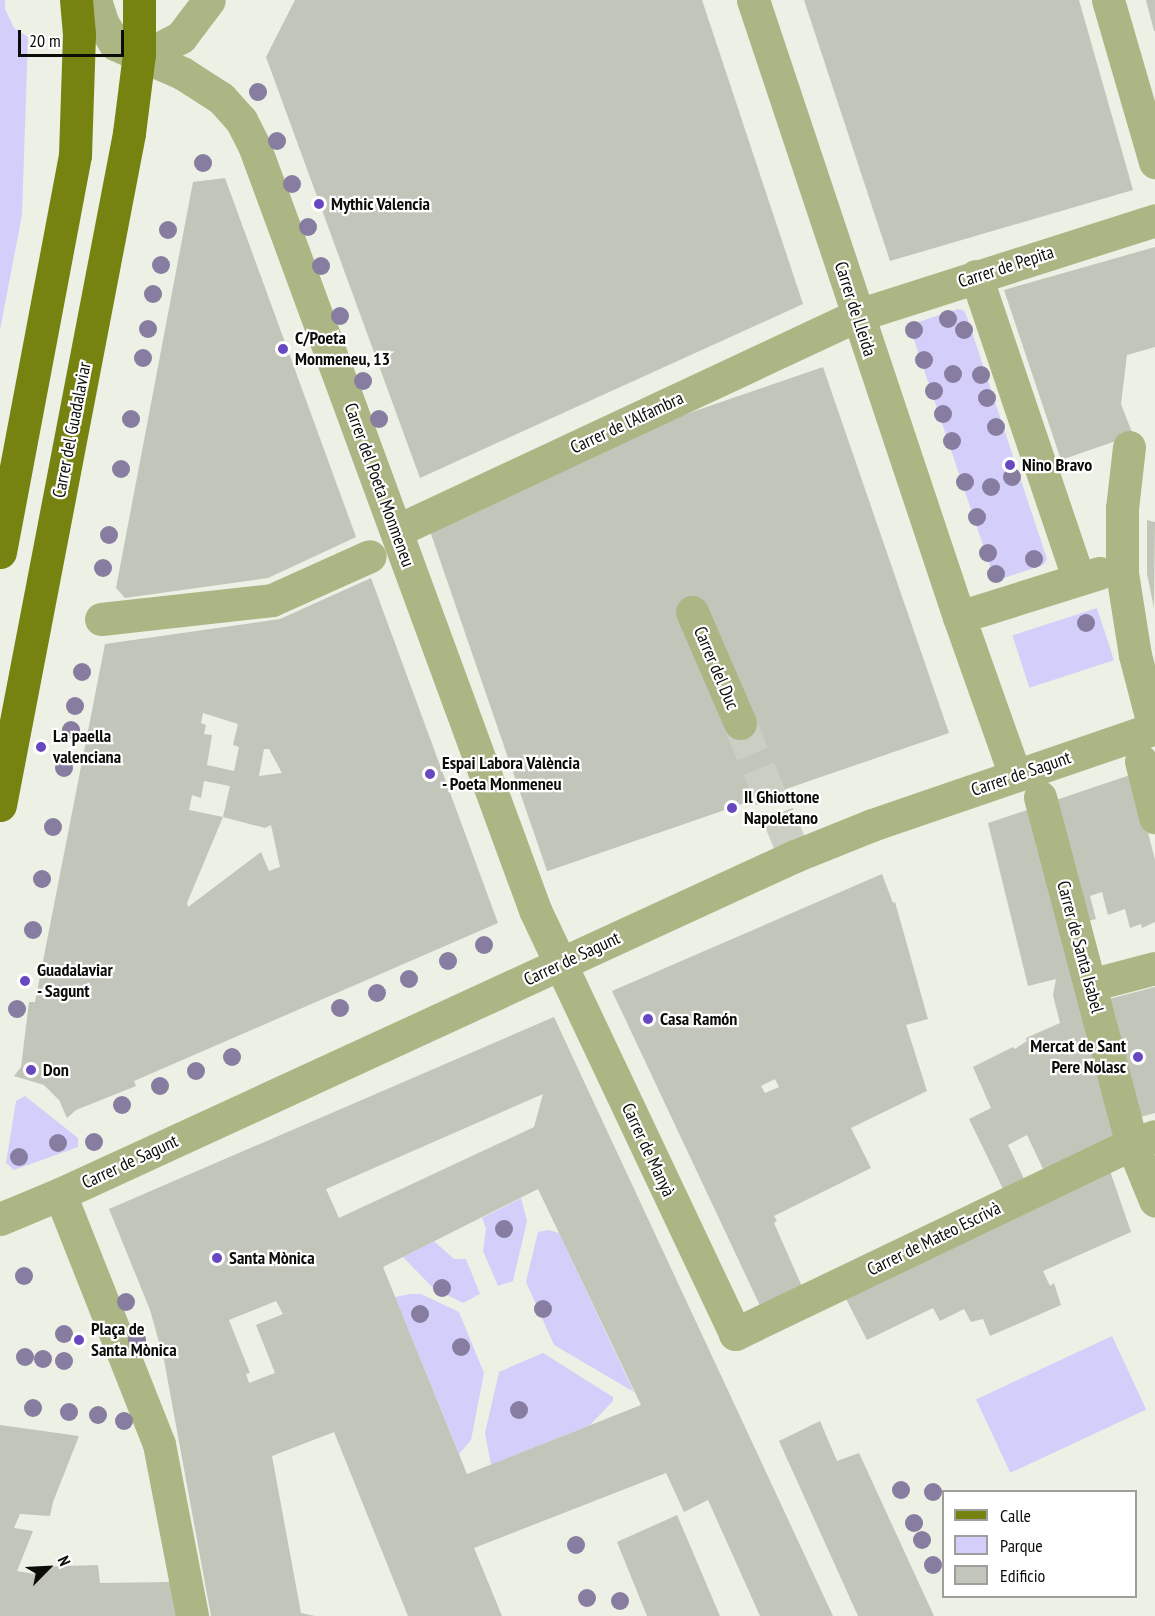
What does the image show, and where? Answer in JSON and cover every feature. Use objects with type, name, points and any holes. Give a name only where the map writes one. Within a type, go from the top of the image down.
[{"type":"main road","points":[[0,552],[75,155],[79,34],[76,0]]},
{"type":"main road","name":"Carrer del Guadalaviar","points":[[0,805],[129,133],[139,54],[139,0]]},
{"type":"street","name":"Carrer del Poeta Monmeneu","points":[[95,0],[102,24],[115,44],[200,84],[221,98],[241,120],[255,148],[535,910],[559,965]]},
{"type":"street","points":[[139,54],[156,50],[180,37],[209,0]]},
{"type":"street","name":"Carrer de Lleida","points":[[753,0],[959,617],[1015,775]]},
{"type":"street","points":[[1108,0],[1155,162]]},
{"type":"street","name":"Carrer de Pepita","points":[[858,315],[1155,219]]},
{"type":"street","points":[[976,276],[1078,578]]},
{"type":"street","name":"Carrer de l'Alfambra","points":[[396,531],[858,315]]},
{"type":"street","points":[[1129,447],[1122,508],[1122,573],[1135,655],[1154,728]]},
{"type":"street","points":[[101,619],[272,600],[370,556]]},
{"type":"street","points":[[959,617],[1078,578],[1098,573],[1122,573]]},
{"type":"street","name":"Carrer del Duc","points":[[692,612],[740,723]]},
{"type":"street","name":"Carrer de Sagunt","points":[[0,1219],[60,1194],[795,856],[872,825],[1154,728]]},
{"type":"street","points":[[1141,761],[1155,817]]},
{"type":"street","name":"Carrer de Santa Isabel","points":[[1040,797],[1090,985],[1144,1140],[1155,1200]]},
{"type":"street","name":"Carrer de Manyà","points":[[559,965],[735,1334]]},
{"type":"street","points":[[1090,985],[1155,968]]},
{"type":"street","name":"Carrer de Mateo Escrivà","points":[[735,1334],[1144,1140]]},
{"type":"street","points":[[60,1194],[159,1444],[192,1616]]},
{"type":"green space","points":[[0,0],[5,0],[5,9],[14,28],[28,37],[22,215],[0,330]]},
{"type":"green space","points":[[958,309],[963,310],[966,314],[1047,559],[1043,565],[995,581],[909,325]]},
{"type":"green space","points":[[1097,608],[1114,660],[1029,688],[1012,636]]},
{"type":"green space","points":[[25,1096],[78,1138],[78,1147],[14,1170],[6,1163],[16,1101]]},
{"type":"green space","points":[[521,1198],[527,1221],[513,1281],[498,1286],[483,1251],[486,1228],[482,1218]]},
{"type":"green space","points":[[548,1230],[559,1233],[634,1392],[554,1345],[526,1282],[538,1232]]},
{"type":"green space","points":[[434,1241],[454,1259],[466,1259],[480,1294],[463,1303],[432,1287],[403,1257]]},
{"type":"green space","points":[[421,1294],[459,1312],[484,1373],[471,1440],[459,1454],[395,1297]]},
{"type":"green space","points":[[1112,1336],[1146,1409],[1010,1473],[976,1399]]},
{"type":"green space","points":[[543,1353],[613,1397],[613,1401],[590,1425],[491,1465],[485,1433],[499,1372]]},
{"type":"building","points":[[295,0],[702,0],[803,304],[420,478],[266,57]]},
{"type":"building","points":[[804,0],[1079,0],[1133,190],[890,261]]},
{"type":"building","points":[[1146,0],[1155,0],[1155,31],[1154,31]]},
{"type":"building","points":[[225,178],[356,537],[268,578],[125,598],[116,588],[193,182]]},
{"type":"building","points":[[1155,247],[1155,347],[1127,355],[1121,404],[1133,435],[1061,460],[1004,290]]},
{"type":"building","points":[[823,367],[949,733],[547,871],[421,505]]},
{"type":"building","points":[[1147,520],[1155,522],[1154,608],[1147,574]]},
{"type":"building","points":[[371,578],[498,923],[134,1081],[136,1086],[76,1110],[67,1118],[59,1100],[44,1085],[14,1076],[21,1067],[29,1002],[35,1002],[105,644],[280,619]],"holes":[[[203,713],[238,724],[233,745],[239,747],[234,771],[207,765],[212,735],[204,734],[206,725],[201,723]],[[264,749],[269,749],[282,773],[259,776]],[[204,781],[230,786],[223,817],[189,810],[192,795],[201,798]],[[223,817],[265,828],[271,825],[280,867],[269,871],[261,852],[188,907],[187,903]]]},
{"type":"building","points":[[1133,774],[1155,860],[1155,922],[1142,928],[1141,924],[1130,928],[1125,909],[1108,915],[1102,892],[1090,896],[1096,919],[1084,922],[1053,801]]},
{"type":"building","points":[[1030,809],[1117,1138],[1045,1173],[1027,1135],[1008,1145],[1026,1183],[1005,1193],[969,1119],[991,1108],[973,1067],[1013,1047],[1015,1049],[1027,1041],[1026,1038],[1060,1023],[1053,995],[1056,979],[1028,986],[988,823]]},
{"type":"building","points":[[882,874],[893,903],[895,902],[928,1019],[906,1025],[927,1091],[851,1128],[871,1168],[774,1216],[777,1221],[774,1223],[804,1291],[763,1312],[612,991]],"holes":[[[775,1079],[779,1087],[765,1093],[761,1086]]]},
{"type":"building","name":"Mercat de Sant Pere Nolasc","points":[[1155,987],[1155,1113],[1137,1118],[1105,1000]]},
{"type":"building","points":[[554,1017],[833,1616],[760,1616],[708,1500],[684,1512],[666,1473],[474,1548],[502,1616],[408,1616],[334,1432],[272,1456],[301,1613],[315,1616],[211,1616],[164,1360],[150,1310],[109,1209]],"holes":[[[543,1094],[534,1127],[339,1218],[326,1189]],[[538,1189],[641,1405],[467,1474],[383,1267]],[[276,1301],[283,1314],[256,1325],[275,1373],[249,1383],[246,1374],[250,1373],[229,1320]]]},
{"type":"building","points":[[1109,1168],[1131,1232],[1043,1271],[1050,1286],[1054,1283],[1061,1305],[990,1336],[983,1319],[971,1322],[964,1309],[940,1321],[933,1308],[867,1340],[845,1297]]},
{"type":"building","points":[[820,1421],[837,1461],[859,1453],[934,1616],[858,1616],[779,1441]]},
{"type":"building","points":[[0,1425],[79,1436],[53,1502],[50,1516],[20,1514],[14,1528],[33,1531],[17,1571],[34,1574],[35,1567],[98,1565],[100,1583],[172,1582],[178,1616],[0,1616]]},
{"type":"building","points":[[677,1515],[720,1616],[647,1616],[617,1542]]},
{"type":"tunnel","points":[[740,723],[795,856]]},
{"type":"place","name":"Mythic Valencia","points":[[319,204]]},
{"type":"place","name":"C/Poeta Monmeneu, 13","points":[[283,349]]},
{"type":"place","name":"Nino Bravo","points":[[1010,465]]},
{"type":"place","name":"La paella valenciana","points":[[41,747]]},
{"type":"place","name":"Espai Labora València - Poeta Monmeneu","points":[[430,774]]},
{"type":"place","name":"Il Ghiottone Napoletano","points":[[732,808]]},
{"type":"place","name":"Guadalaviar - Sagunt","points":[[25,981]]},
{"type":"place","name":"Casa Ramón","points":[[648,1019]]},
{"type":"place","name":"Mercat de Sant Pere Nolasc","points":[[1138,1057]]},
{"type":"place","name":"Don","points":[[31,1070]]},
{"type":"place","name":"Santa Mònica","points":[[217,1258]]},
{"type":"place","name":"Plaça de Santa Mònica","points":[[79,1340]]}]
